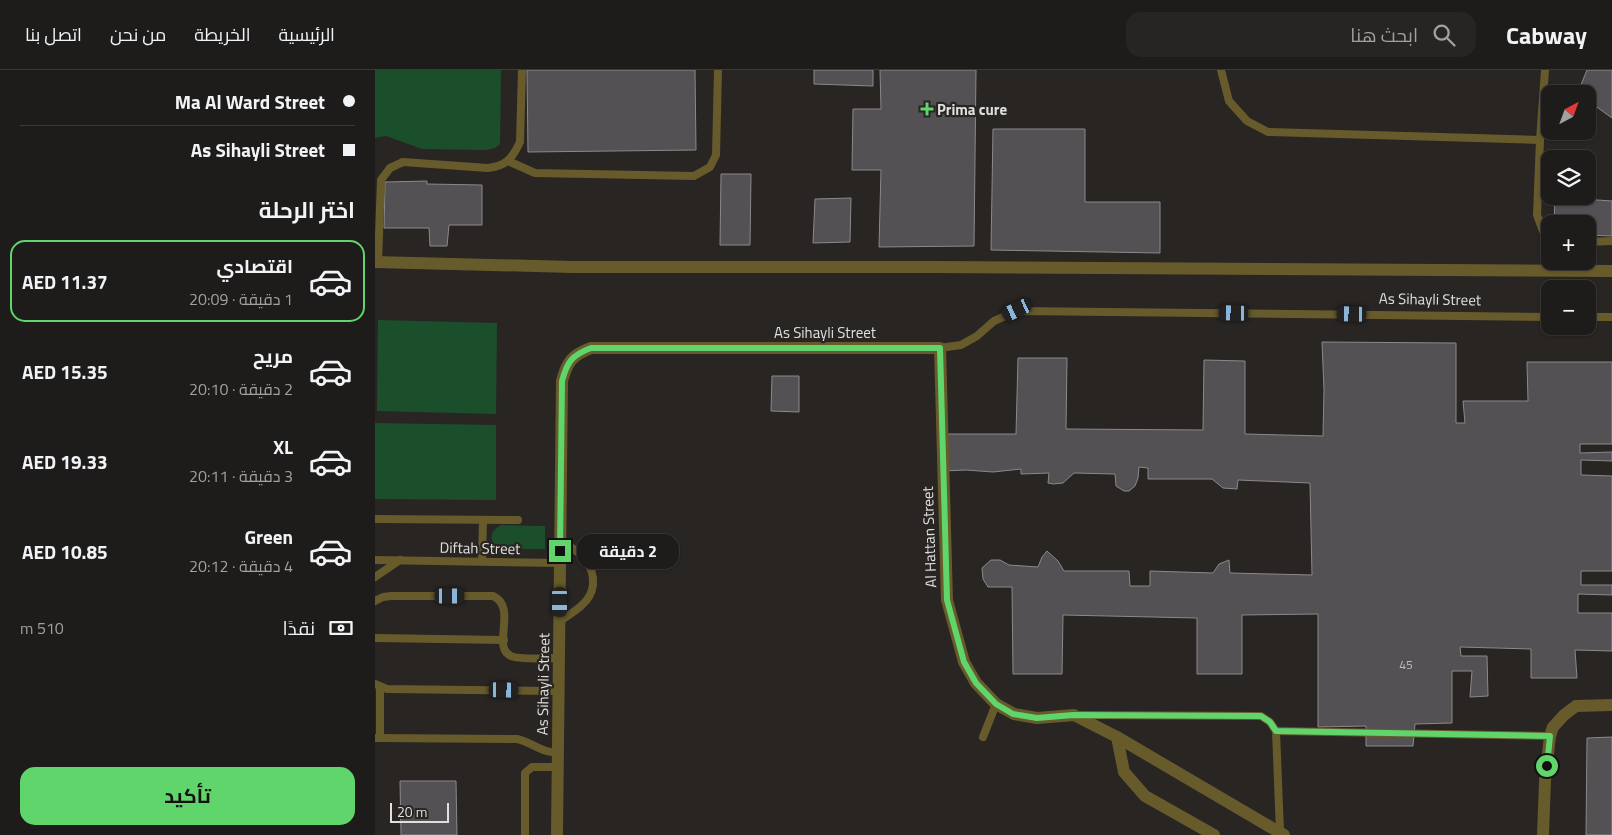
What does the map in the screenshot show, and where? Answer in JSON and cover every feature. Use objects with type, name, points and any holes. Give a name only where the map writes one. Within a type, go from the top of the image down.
[{"type":"street","points":[[376,262],[573,267],[1612,271]]},
{"type":"street","name":"As Sihayli Street","points":[[557,835],[562,381],[565,369],[571,359],[580,352],[591,348],[940,348]]},
{"type":"street","name":"Al Hattan Street","points":[[940,348],[947,600],[964,662],[976,683],[996,704],[1013,714],[1037,718],[1073,715]]},
{"type":"street","points":[[1543,835],[1545,781],[1550,736],[1553,727],[1564,715],[1577,706],[1612,705]]},
{"type":"street","points":[[1073,715],[1117,737],[1282,834]]},
{"type":"street","points":[[1117,737],[1124,772],[1145,796],[1214,835]]},
{"type":"lane","points":[[376,262],[381,180],[390,168],[403,162],[487,168],[499,167],[508,161],[515,152],[519,142],[521,70]]},
{"type":"lane","points":[[508,161],[535,173],[694,176],[710,167],[716,155],[718,70]]},
{"type":"lane","points":[[1221,70],[1229,101],[1247,121],[1268,132],[1540,140]]},
{"type":"lane","points":[[1541,227],[1537,216],[1545,70]]},
{"type":"lane","points":[[1596,242],[1612,242]]},
{"type":"lane","name":"As Sihayli Street","points":[[940,348],[961,346],[977,336],[994,321],[1017,310],[1541,317]]},
{"type":"lane","points":[[1596,317],[1612,317]]},
{"type":"lane","points":[[375,519],[518,520]]},
{"type":"lane","points":[[482,561],[483,520]]},
{"type":"lane","points":[[559,621],[584,604],[593,587],[593,578],[587,560],[560,539]]},
{"type":"lane","name":"Diftah Street","points":[[375,560],[560,563]]},
{"type":"lane","points":[[375,577],[400,560]]},
{"type":"lane","points":[[375,601],[391,596],[493,596],[501,601],[505,609],[504,640],[506,652],[512,657],[559,658]]},
{"type":"lane","points":[[375,638],[504,640]]},
{"type":"lane","points":[[558,752],[544,751],[526,741],[517,739],[377,738],[378,685],[387,689],[559,691]]},
{"type":"lane","points":[[983,737],[996,704]]},
{"type":"lane","points":[[1073,715],[1261,716],[1270,722],[1276,731],[1282,834]]},
{"type":"lane","points":[[1276,731],[1550,736]]},
{"type":"lane","points":[[525,835],[525,773],[532,767],[558,767]]},
{"type":"green space","points":[[375,70],[501,70],[500,144],[495,148],[486,150],[422,149],[386,136],[375,138]]},
{"type":"green space","points":[[378,320],[497,323],[496,414],[377,411]]},
{"type":"green space","points":[[375,423],[496,425],[496,500],[375,499]]},
{"type":"green space","points":[[502,525],[545,526],[545,549],[505,549],[496,547],[491,538],[492,534],[495,529]]},
{"type":"building","points":[[527,70],[695,70],[696,150],[528,152]]},
{"type":"building","points":[[814,70],[873,70],[873,86],[814,84]]},
{"type":"building","points":[[880,70],[976,70],[974,246],[879,247],[881,170],[852,170],[853,109],[881,109]]},
{"type":"building","points":[[1587,70],[1612,70],[1612,118],[1596,106],[1596,85],[1581,85]]},
{"type":"building","points":[[993,129],[1085,129],[1085,202],[1160,202],[1160,253],[991,250]]},
{"type":"building","points":[[721,174],[751,174],[750,245],[720,245]]},
{"type":"building","points":[[427,181],[427,184],[482,185],[482,225],[449,225],[447,246],[430,246],[429,228],[384,228],[385,182]]},
{"type":"building","points":[[851,198],[850,242],[813,243],[815,199]]},
{"type":"building","points":[[1596,200],[1612,201],[1612,236],[1596,235],[1596,215],[1554,215],[1555,205],[1596,205]]},
{"type":"building","points":[[1322,342],[1456,343],[1456,423],[1465,423],[1463,401],[1528,401],[1527,362],[1612,362],[1612,444],[1580,444],[1580,453],[1612,452],[1612,461],[1581,460],[1581,475],[1612,476],[1612,571],[1581,571],[1581,585],[1612,585],[1612,595],[1578,594],[1578,613],[1612,613],[1612,651],[1575,650],[1577,678],[1531,678],[1531,649],[1460,647],[1461,656],[1487,656],[1488,696],[1470,697],[1472,671],[1452,671],[1452,723],[1415,724],[1413,746],[1366,746],[1366,726],[1318,727],[1318,614],[1242,615],[1242,674],[1197,674],[1197,618],[1063,615],[1062,674],[1013,674],[1012,587],[988,587],[983,579],[982,568],[991,560],[1000,560],[1009,565],[1038,567],[1047,551],[1058,561],[1064,571],[1129,571],[1130,586],[1150,586],[1150,571],[1213,573],[1219,564],[1229,560],[1230,573],[1312,575],[1310,483],[1238,480],[1237,489],[1223,488],[1212,479],[1148,479],[1148,468],[1139,467],[1135,486],[1129,491],[1124,491],[1116,486],[1115,474],[1074,473],[1063,483],[1053,484],[1048,483],[1049,473],[1021,474],[1021,469],[993,472],[942,471],[944,434],[1016,434],[1018,358],[1067,358],[1066,429],[1203,430],[1204,360],[1245,361],[1245,434],[1323,436]]},
{"type":"building","points":[[772,376],[799,376],[799,412],[771,411]]},
{"type":"building","points":[[1612,737],[1612,835],[1586,835],[1587,738]]},
{"type":"building","points":[[400,781],[456,781],[457,835],[401,835]]},
{"type":"place","name":"Prima cure","points":[[927,109]]},
{"type":"route","points":[[560,551],[562,381],[565,369],[571,359],[580,352],[591,348],[940,348],[947,600],[964,662],[976,683],[996,704],[1013,714],[1037,718],[1073,715],[1261,716],[1270,722],[1276,731],[1550,736],[1547,766]]}]
